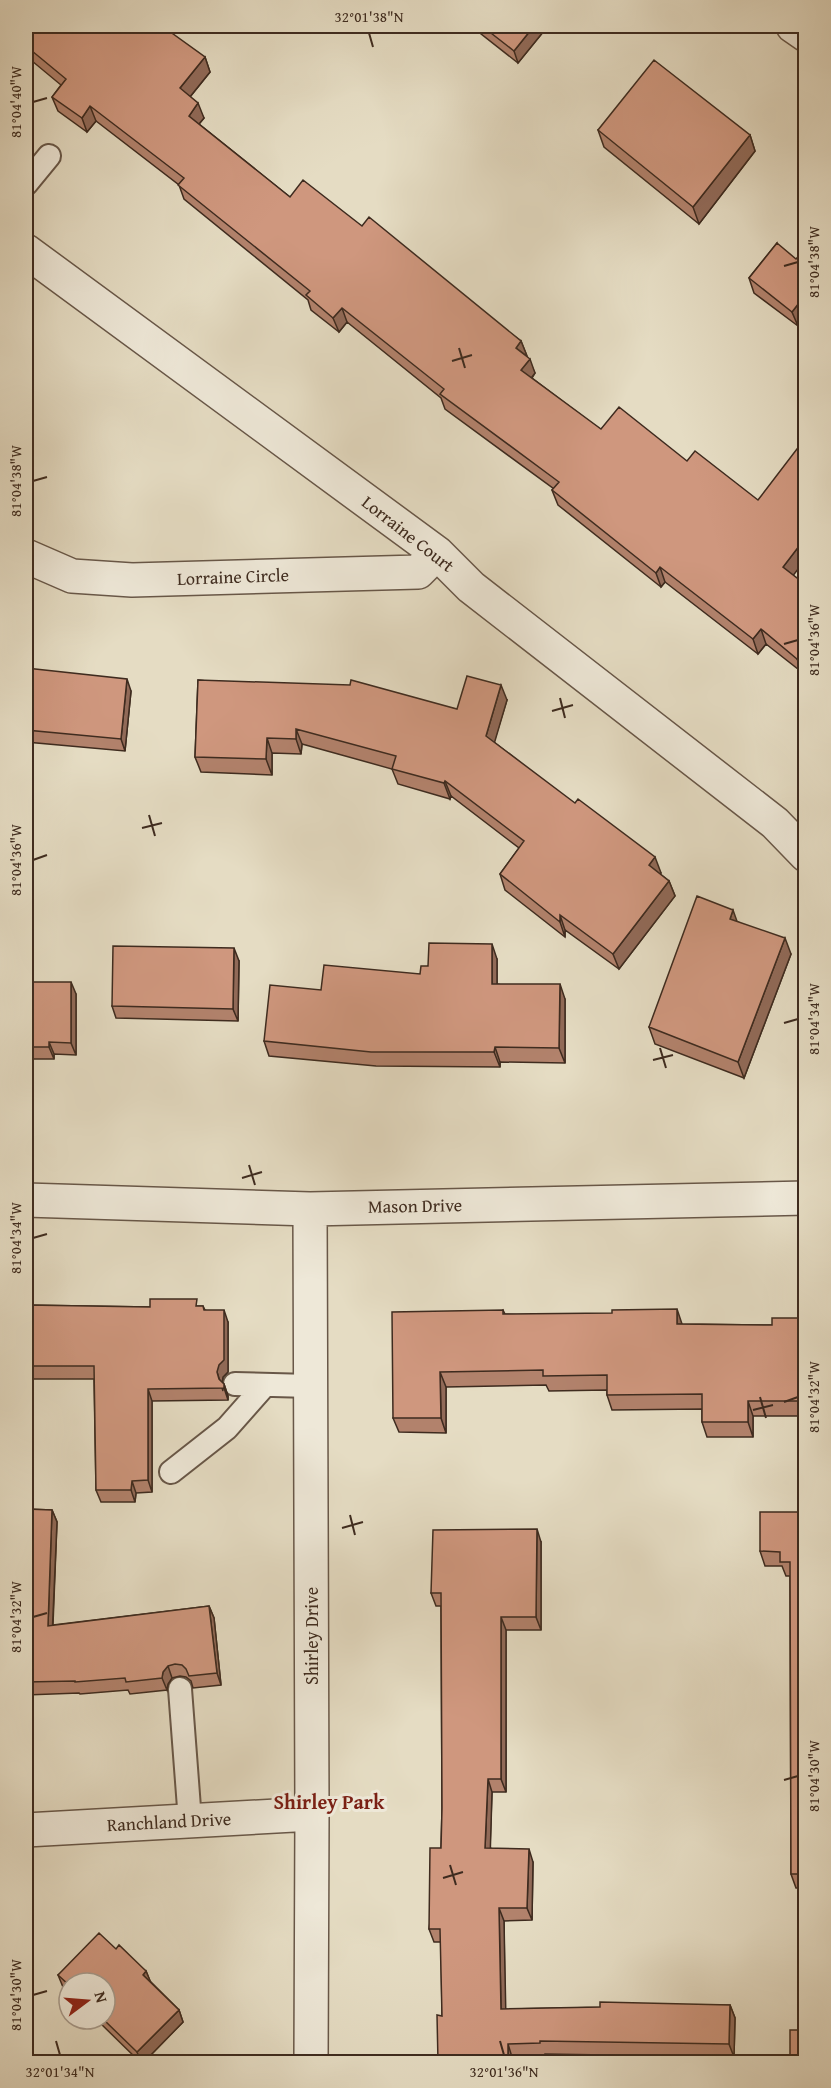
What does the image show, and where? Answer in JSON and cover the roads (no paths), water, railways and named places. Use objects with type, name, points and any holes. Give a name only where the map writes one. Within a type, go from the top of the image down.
[{"type":"street","points":[[793,26],[806,35]]},
{"type":"street","name":"Lorraine Court","points":[[26,251],[437,553],[471,587],[775,823],[806,855]]},
{"type":"street","name":"Lorraine Circle","points":[[26,556],[72,576],[132,580],[418,572],[437,553]]},
{"type":"street","name":"Mason Drive","points":[[26,1200],[310,1209],[806,1198]]},
{"type":"street","name":"Shirley Drive","points":[[310,1209],[311,2062]]},
{"type":"street","name":"Ranchland Drive","points":[[26,1830],[312,1814]]},
{"type":"lane","points":[[26,184],[49,156]]},
{"type":"lane","points":[[236,1384],[310,1386]]},
{"type":"lane","points":[[171,1472],[227,1428],[265,1385]]},
{"type":"lane","points":[[180,1689],[190,1821]]},
{"type":"district","name":"Shirley Park","points":[[329,1802]]}]
